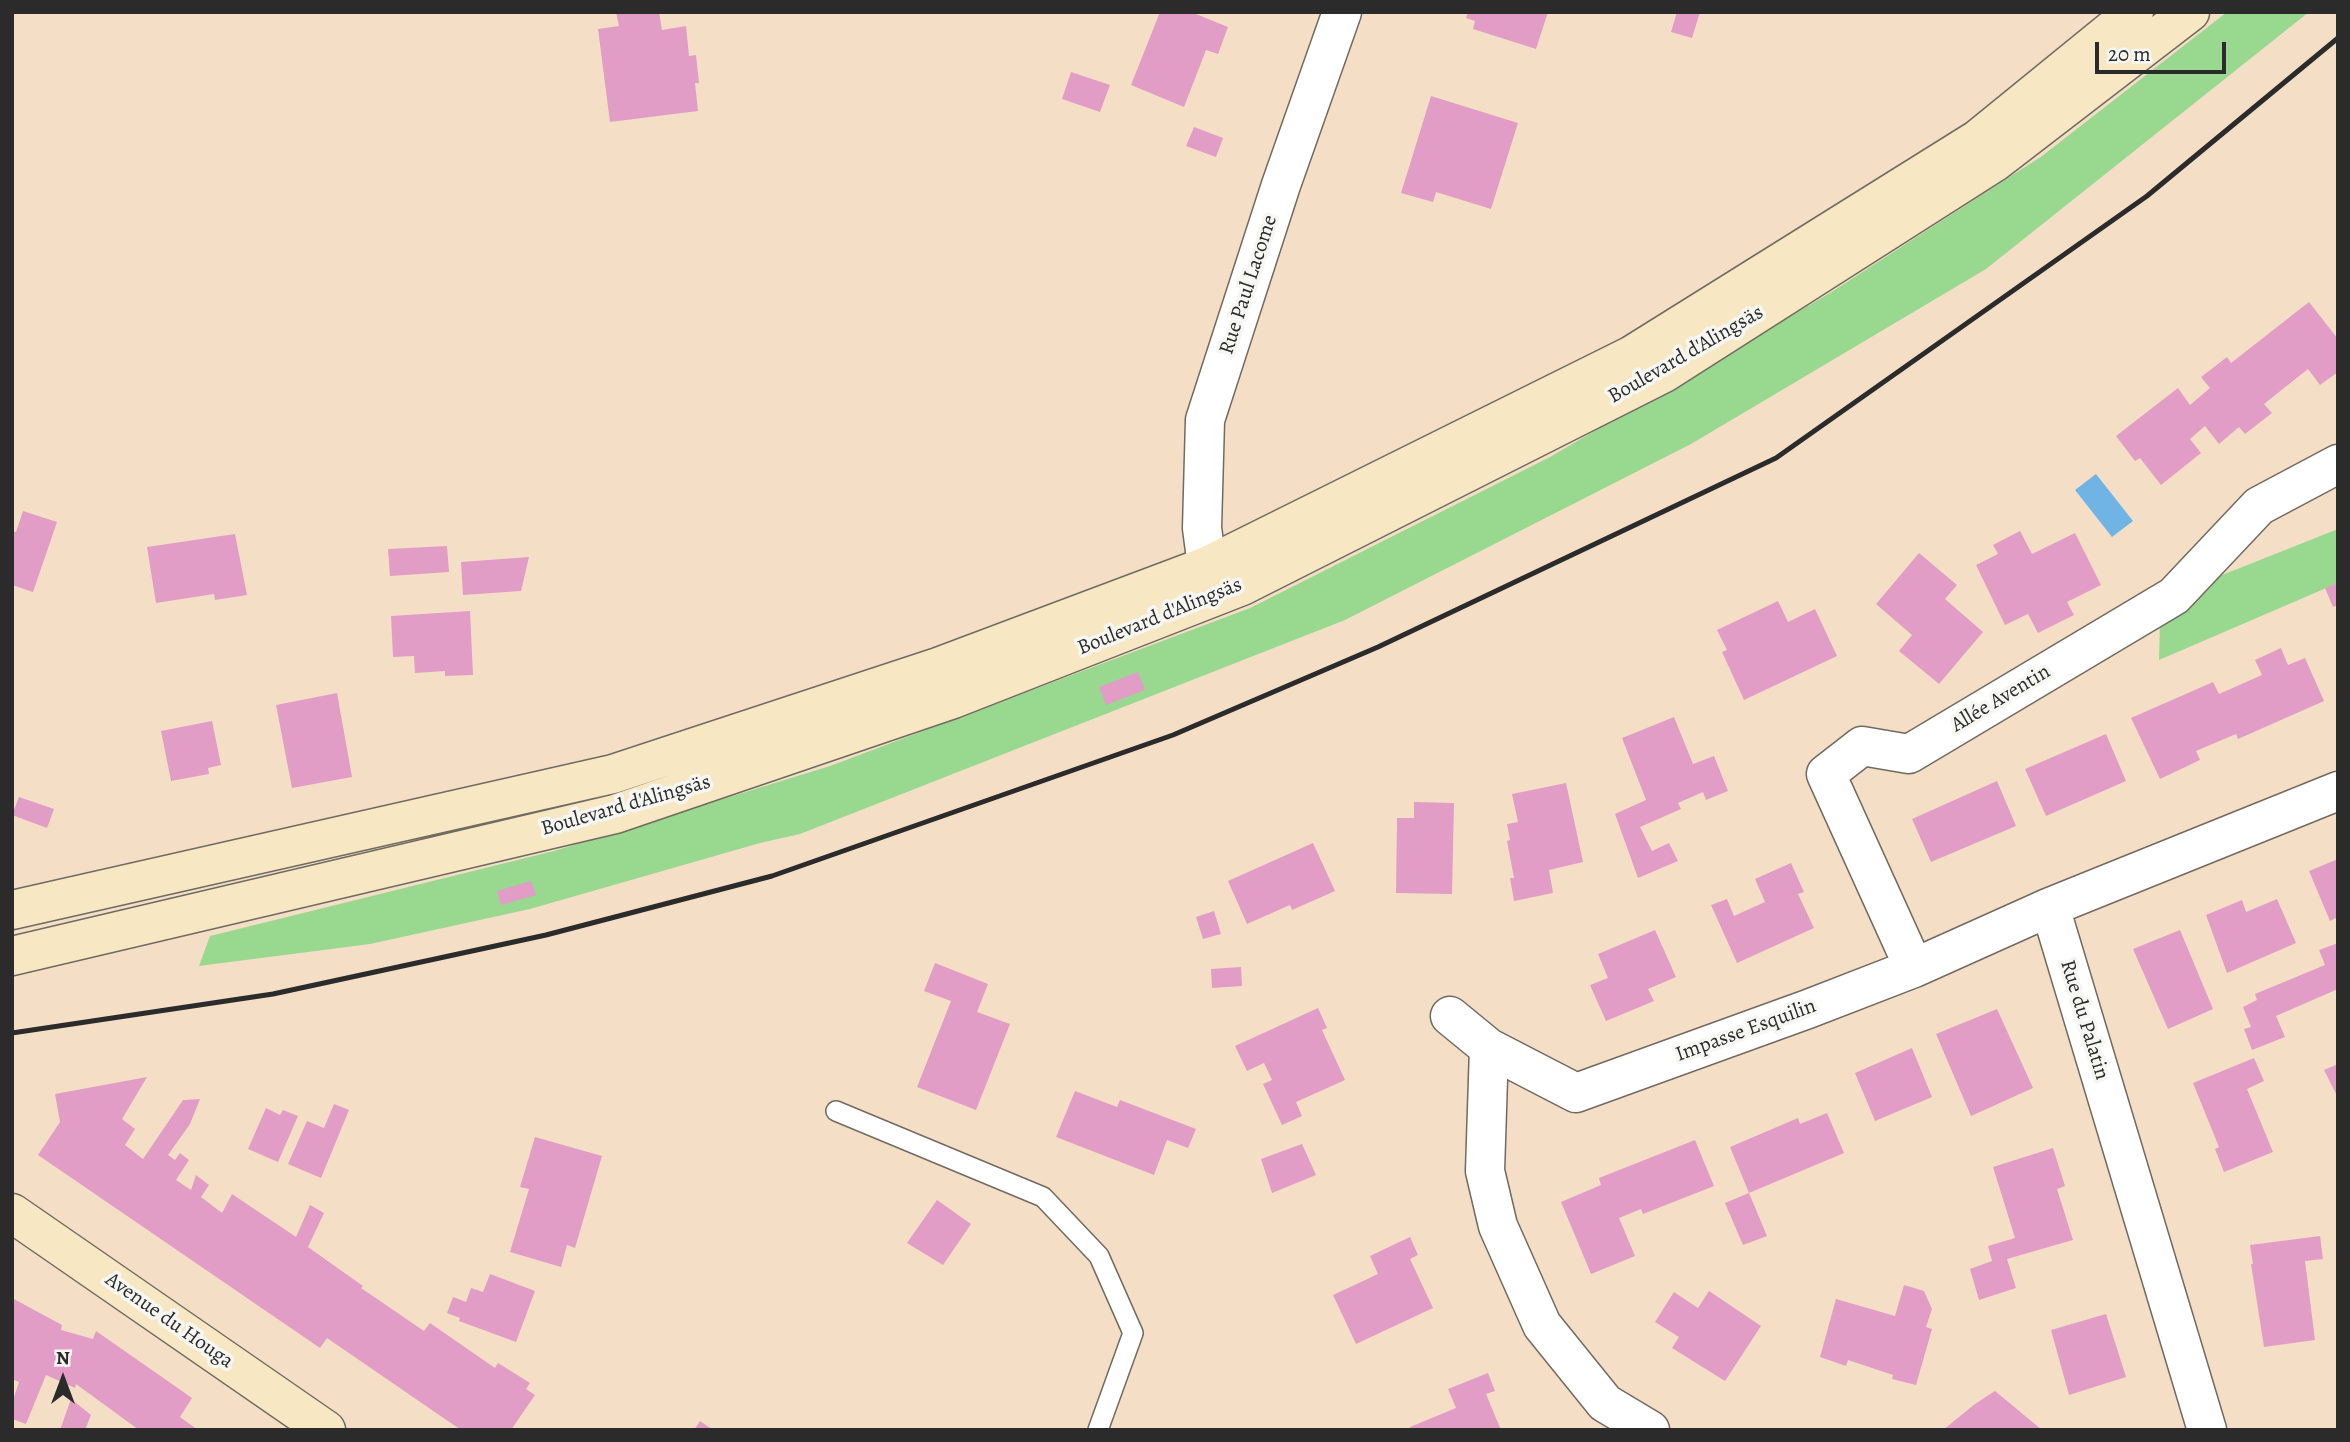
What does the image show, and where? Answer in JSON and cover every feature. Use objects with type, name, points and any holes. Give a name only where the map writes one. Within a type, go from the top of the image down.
[{"type":"main road","name":"Boulevard d'Alingsäs","points":[[12,910],[613,774],[938,667],[1207,565],[1632,355],[1978,139],[2134,12]]},
{"type":"main road","name":"Boulevard d'Alingsäs","points":[[12,956],[615,814],[953,699],[1242,586],[1664,373],[1995,162],[2190,12]]},
{"type":"main road","name":"Avenue du Houga","points":[[12,1213],[327,1430]]},
{"type":"street","name":"Rue Paul Lacome","points":[[1207,565],[1202,528],[1205,420],[1281,185],[1342,12]]},
{"type":"street","name":"Allée Aventin","points":[[1914,968],[1826,774],[1862,746],[1909,754],[2174,596],[2259,506],[2338,464]]},
{"type":"street","points":[[2050,907],[2338,791]]},
{"type":"street","name":"Impasse Esquilin","points":[[1450,1016],[1489,1048],[1576,1093],[1914,968],[2050,907]]},
{"type":"street","name":"Rue du Palatin","points":[[2050,907],[2207,1430]]},
{"type":"street","points":[[1489,1048],[1485,1171],[1497,1226],[1542,1325],[1605,1403],[1650,1430]]},
{"type":"lane","points":[[836,1111],[1043,1196],[1099,1256],[1133,1333],[1097,1430]]},
{"type":"green space","points":[[2227,12],[2309,12],[1986,269],[1691,444],[1345,620],[800,834],[530,909],[370,944],[199,966],[210,936],[554,851],[830,766],[1250,608],[1550,457],[1830,293],[2042,156]]},
{"type":"green space","points":[[2338,529],[2338,583],[2159,660],[2160,620],[2212,579]]},
{"type":"water","points":[[2096,474],[2133,521],[2112,537],[2075,490]]},
{"type":"building","points":[[616,12],[659,12],[662,30],[686,26],[689,56],[696,55],[698,111],[610,122],[598,29],[619,26]]},
{"type":"building","points":[[1160,12],[1191,12],[1228,27],[1218,54],[1206,50],[1184,107],[1131,85]]},
{"type":"building","points":[[1468,12],[1548,12],[1536,49],[1473,29],[1475,21],[1466,18]]},
{"type":"building","points":[[1677,12],[1700,12],[1692,38],[1671,32]]},
{"type":"building","points":[[1071,72],[1110,85],[1100,112],[1062,99]]},
{"type":"building","points":[[1431,96],[1518,123],[1491,209],[1436,192],[1433,202],[1401,193]]},
{"type":"building","points":[[1194,127],[1223,138],[1216,157],[1186,146]]},
{"type":"building","points":[[2309,302],[2338,339],[2338,372],[2320,385],[2308,369],[2264,404],[2272,413],[2245,434],[2239,427],[2219,444],[2205,426],[2190,439],[2201,453],[2161,485],[2140,458],[2135,461],[2116,436],[2178,388],[2190,405],[2210,388],[2201,377],[2227,357],[2231,363]]},
{"type":"building","points":[[23,511],[57,522],[33,592],[12,585],[12,531],[16,532]]},
{"type":"building","points":[[2020,531],[2032,554],[2075,533],[2101,585],[2067,602],[2074,615],[2038,633],[2028,614],[2005,625],[1976,565],[1998,554],[1993,545]]},
{"type":"building","points":[[235,534],[247,595],[215,600],[214,594],[156,603],[147,547]]},
{"type":"building","points":[[447,546],[449,572],[390,576],[388,549]]},
{"type":"building","points":[[1919,553],[1957,585],[1945,599],[1983,632],[1939,684],[1899,651],[1912,635],[1876,604]]},
{"type":"building","points":[[529,557],[521,591],[463,595],[461,562]]},
{"type":"building","points":[[2338,583],[2338,605],[2333,607],[2325,588]]},
{"type":"building","points":[[1778,601],[1788,622],[1815,609],[1837,656],[1744,700],[1722,652],[1727,650],[1717,630]]},
{"type":"building","points":[[470,611],[473,675],[445,676],[445,671],[415,673],[414,656],[393,657],[391,616]]},
{"type":"building","points":[[2281,648],[2288,665],[2305,658],[2324,701],[2238,739],[2236,734],[2196,751],[2200,760],[2160,779],[2131,718],[2213,682],[2219,694],[2262,675],[2255,660]]},
{"type":"building","points":[[1138,672],[1145,690],[1106,705],[1099,687]]},
{"type":"building","points":[[337,693],[352,777],[292,788],[276,705]]},
{"type":"building","points":[[1674,717],[1693,764],[1714,756],[1728,791],[1706,800],[1703,792],[1678,803],[1681,809],[1640,827],[1652,851],[1669,843],[1678,861],[1638,878],[1615,814],[1646,800],[1622,738]]},
{"type":"building","points":[[212,721],[221,765],[208,768],[209,774],[171,781],[161,731]]},
{"type":"building","points":[[2106,734],[2126,781],[2046,816],[2025,769]]},
{"type":"building","points":[[1997,781],[2016,826],[1931,862],[1912,819]]},
{"type":"building","points":[[1566,783],[1583,862],[1549,870],[1553,893],[1514,901],[1510,878],[1514,878],[1507,841],[1510,840],[1507,824],[1518,822],[1512,794]]},
{"type":"building","points":[[19,797],[54,809],[47,828],[12,815]]},
{"type":"building","points":[[1414,802],[1454,803],[1452,894],[1396,893],[1397,818],[1414,818]]},
{"type":"building","points":[[1313,843],[1335,891],[1292,910],[1290,905],[1247,924],[1228,881]]},
{"type":"building","points":[[2338,859],[2338,917],[2330,921],[2309,871]]},
{"type":"building","points":[[1791,863],[1804,892],[1798,894],[1814,928],[1737,963],[1711,905],[1727,899],[1734,916],[1765,902],[1755,879]]},
{"type":"building","points":[[531,881],[536,895],[501,905],[497,891]]},
{"type":"building","points":[[2277,899],[2296,943],[2227,973],[2206,915],[2242,900],[2246,912]]},
{"type":"building","points":[[1214,911],[1221,934],[1203,939],[1196,917]]},
{"type":"building","points":[[1655,930],[1676,977],[1648,989],[1654,1001],[1606,1021],[1590,985],[1608,978],[1598,954]]},
{"type":"building","points":[[2180,930],[2213,1009],[2168,1029],[2133,949]]},
{"type":"building","points":[[2338,943],[2338,989],[2276,1016],[2285,1037],[2252,1050],[2244,1029],[2251,1027],[2243,1007],[2257,1000],[2255,994],[2325,965],[2319,950]]},
{"type":"building","points":[[935,963],[988,984],[977,1012],[1010,1024],[976,1110],[917,1087],[951,1001],[924,991]]},
{"type":"building","points":[[1241,967],[1242,986],[1212,988],[1211,969]]},
{"type":"building","points":[[1318,1008],[1327,1028],[1322,1030],[1345,1080],[1296,1102],[1302,1116],[1282,1125],[1263,1084],[1272,1080],[1264,1063],[1247,1071],[1235,1046]]},
{"type":"building","points":[[1997,1009],[2033,1088],[1971,1116],[1936,1034]]},
{"type":"building","points":[[1912,1048],[1932,1097],[1875,1121],[1855,1073]]},
{"type":"building","points":[[2254,1058],[2264,1081],[2247,1089],[2273,1152],[2224,1172],[2215,1149],[2219,1147],[2193,1083]]},
{"type":"building","points":[[2338,1064],[2338,1098],[2324,1070]]},
{"type":"building","points":[[147,1077],[122,1119],[135,1129],[125,1145],[143,1159],[183,1100],[200,1099],[190,1124],[168,1155],[175,1160],[180,1153],[189,1160],[176,1180],[191,1190],[196,1175],[209,1185],[201,1197],[222,1213],[232,1194],[296,1237],[310,1205],[324,1213],[308,1247],[363,1286],[361,1288],[424,1331],[430,1323],[495,1368],[498,1363],[530,1383],[526,1389],[535,1395],[511,1430],[461,1430],[327,1338],[320,1348],[38,1155],[60,1122],[55,1094]]},
{"type":"building","points":[[1075,1091],[1117,1107],[1120,1100],[1196,1129],[1188,1148],[1167,1140],[1154,1175],[1056,1137]]},
{"type":"building","points":[[334,1104],[349,1110],[321,1178],[288,1164],[307,1121],[324,1128]]},
{"type":"building","points":[[266,1108],[280,1115],[283,1110],[298,1116],[278,1162],[248,1149]]},
{"type":"building","points":[[1827,1113],[1844,1153],[1749,1193],[1730,1147],[1798,1118],[1800,1124]]},
{"type":"building","points":[[535,1137],[602,1156],[575,1248],[567,1245],[561,1267],[510,1252],[529,1189],[520,1187]]},
{"type":"building","points":[[1695,1140],[1714,1186],[1643,1214],[1641,1209],[1619,1218],[1635,1256],[1591,1274],[1561,1202],[1601,1185],[1599,1178]]},
{"type":"building","points":[[1302,1144],[1316,1175],[1272,1193],[1261,1159]]},
{"type":"building","points":[[2053,1148],[2065,1186],[2057,1189],[2073,1240],[2007,1259],[2016,1288],[1979,1300],[1970,1269],[1992,1261],[1988,1246],[2015,1238],[1993,1167]]},
{"type":"building","points":[[1749,1193],[1767,1236],[1743,1245],[1725,1203]]},
{"type":"building","points":[[937,1200],[971,1224],[943,1265],[907,1243]]},
{"type":"building","points":[[2320,1236],[2323,1259],[2305,1261],[2315,1340],[2264,1347],[2250,1245]]},
{"type":"building","points":[[1410,1237],[1418,1255],[1410,1259],[1433,1308],[1356,1344],[1333,1295],[1378,1274],[1370,1256]]},
{"type":"building","points":[[490,1274],[535,1291],[516,1342],[459,1321],[460,1318],[447,1313],[453,1297],[466,1302],[471,1288],[483,1292]]},
{"type":"building","points":[[1904,1285],[1924,1291],[1932,1309],[1926,1327],[1932,1329],[1916,1385],[1892,1379],[1893,1375],[1848,1360],[1846,1366],[1820,1357],[1836,1299],[1895,1316]]},
{"type":"building","points":[[1709,1291],[1761,1326],[1725,1381],[1672,1348],[1679,1337],[1655,1322],[1674,1292],[1698,1308]]},
{"type":"building","points":[[12,1298],[62,1325],[61,1330],[93,1339],[96,1331],[192,1398],[180,1417],[198,1430],[139,1430],[76,1384],[75,1388],[46,1375],[26,1424],[12,1419],[12,1403],[19,1382],[12,1379]]},
{"type":"building","points":[[2106,1314],[2126,1377],[2069,1395],[2051,1330]]},
{"type":"building","points":[[1488,1373],[1495,1391],[1486,1394],[1501,1430],[1411,1430],[1410,1427],[1456,1408],[1448,1389]]},
{"type":"building","points":[[1995,1391],[2042,1430],[1943,1430],[1975,1404]]},
{"type":"building","points":[[71,1399],[91,1415],[85,1430],[60,1430]]},
{"type":"building","points":[[700,1421],[713,1430],[694,1430]]},
{"type":"railway","points":[[12,1033],[273,994],[546,935],[772,876],[1173,735],[1378,647],[1776,458],[2147,196],[2338,38]]}]
